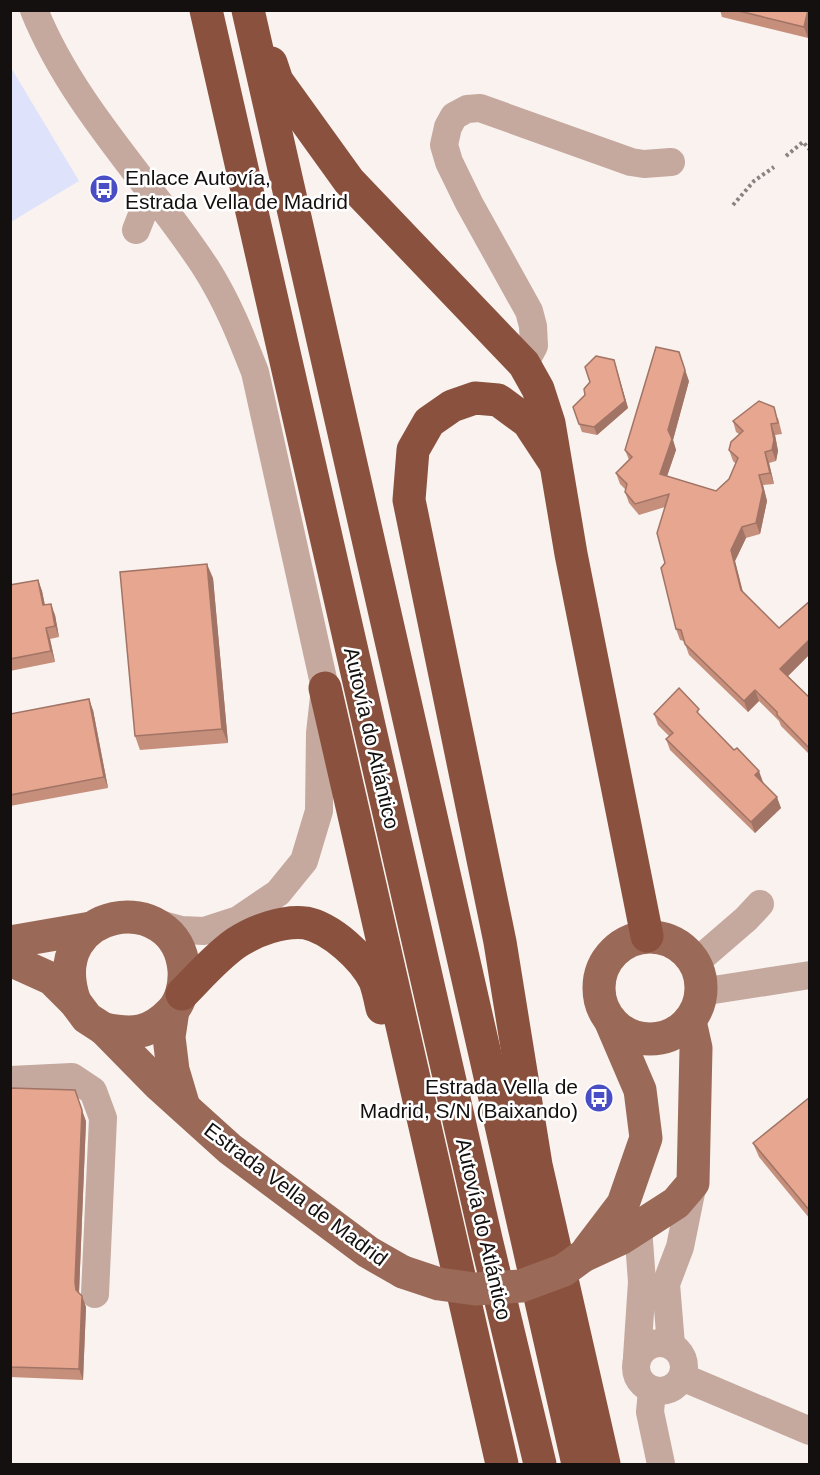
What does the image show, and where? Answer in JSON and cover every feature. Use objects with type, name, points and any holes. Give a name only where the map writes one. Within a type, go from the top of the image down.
[{"type":"highway","name":"Autovía do Atlántico","points":[[206,10],[486,1239],[540,1464]]},
{"type":"highway","name":"Autovía do Atlántico","points":[[248,10],[578,1464]]},
{"type":"highway","points":[[254,10],[277,81],[349,181],[524,364],[538,389],[546,415],[647,936]]},
{"type":"highway","points":[[555,463],[528,422],[498,400],[475,398],[452,406],[429,422],[413,450],[409,500],[500,942],[536,1165],[604,1464]]},
{"type":"highway","points":[[326,688],[502,1464]]},
{"type":"highway","points":[[178,1002],[236,943],[259,931],[286,924],[305,923],[320,928],[341,941],[361,960],[375,981],[394,1047],[418,1094]]},
{"type":"main road","points":[[75,1002],[69,987],[70,962],[80,940],[91,928],[105,920],[121,917],[136,917],[152,922]]},
{"type":"main road","name":"Estrada Vella de Madrid","points":[[152,922],[166,932],[177,945],[183,961],[185,977],[169,1037],[173,1070],[184,1107]]},
{"type":"main road","points":[[10,942],[91,928]]},
{"type":"main road","points":[[693,1183],[696,992],[687,951],[675,942],[661,937],[647,936],[631,940],[617,948],[606,960],[600,974],[598,990],[602,1006],[610,1020],[621,1030],[635,1037],[650,1039],[665,1037],[679,1031],[696,992]]},
{"type":"main road","name":"Estrada Vella de Madrid","points":[[10,960],[52,979],[87,1018],[104,1029],[158,1084],[230,1149],[368,1252],[403,1272],[439,1284],[475,1289],[521,1286],[564,1270],[583,1256],[620,1239],[676,1203],[693,1183]]},
{"type":"main road","points":[[104,1029],[123,1033],[142,1031],[159,1023],[178,1002]]},
{"type":"main road","name":"Estrada Vella de Madrid","points":[[610,1020],[640,1090],[659,1114],[663,1149],[646,1209],[638,1227]]},
{"type":"main road","name":"Estrada Vella de Madrid","points":[[583,1256],[623,1204],[646,1138],[640,1090]]},
{"type":"street","points":[[34,10],[46,40],[84,102],[207,269],[236,323],[255,372],[326,688],[320,733],[319,811],[304,861],[278,893],[238,920],[204,931],[181,930],[152,922]]},
{"type":"street","points":[[524,364],[534,346],[530,311],[469,203],[449,162],[444,145],[448,127],[454,116],[467,110],[480,108],[631,162],[644,164],[671,162]]},
{"type":"street","points":[[136,230],[151,192]]},
{"type":"street","points":[[696,992],[746,919],[760,904]]},
{"type":"street","points":[[696,992],[810,975]]},
{"type":"street","points":[[10,1080],[72,1077],[93,1091],[103,1118],[95,1294]]},
{"type":"street","points":[[671,1345],[666,1284],[680,1247],[693,1183]]},
{"type":"street","points":[[637,1357],[644,1347],[653,1343],[671,1345],[679,1352],[684,1365],[682,1377],[670,1389],[652,1390],[638,1379],[635,1367],[642,1282],[638,1227]]},
{"type":"street","points":[[682,1377],[810,1431]]},
{"type":"street","points":[[652,1390],[650,1412],[661,1464]]},
{"type":"path","points":[[786,156],[803,142],[810,150]]},
{"type":"path","points":[[733,205],[754,181],[774,167]]},
{"type":"shaded area","points":[[10,66],[79,181],[11,222],[10,222]]},
{"type":"building","points":[[735,10],[808,10],[804,27]]},
{"type":"building","points":[[656,347],[679,352],[685,370],[668,430],[672,439],[660,474],[716,491],[729,479],[738,458],[729,450],[731,442],[743,431],[733,421],[759,401],[774,407],[778,423],[771,424],[774,440],[772,450],[765,452],[770,473],[759,475],[763,490],[756,523],[742,527],[731,550],[741,590],[779,628],[810,601],[810,643],[808,641],[780,669],[810,698],[810,749],[755,690],[744,701],[685,644],[681,630],[676,629],[661,568],[665,563],[657,533],[669,494],[635,504],[625,492],[627,484],[616,473],[632,457],[625,450]]},
{"type":"building","points":[[596,356],[614,360],[625,401],[594,427],[579,424],[573,407],[585,395],[584,389],[590,382],[585,367]]},
{"type":"building","points":[[207,564],[222,729],[135,736],[120,572]]},
{"type":"building","points":[[38,580],[43,605],[51,604],[55,626],[46,628],[51,651],[10,659],[10,585]]},
{"type":"building","points":[[679,688],[699,709],[697,712],[734,750],[737,748],[759,771],[755,775],[777,797],[751,822],[666,739],[673,733],[654,714]]},
{"type":"building","points":[[89,699],[104,777],[10,795],[10,714]]},
{"type":"building","points":[[10,1088],[75,1090],[82,1110],[75,1282],[76,1290],[82,1296],[79,1369],[10,1367]]},
{"type":"building","points":[[810,1097],[810,1211],[753,1143]]},
{"type":"place","name":"Enlace Autovía, Estrada Vella de Madrid","points":[[104,189]]},
{"type":"place","name":"Estrada Vella de Madrid, S/N (Baixando)","points":[[599,1098]]}]
